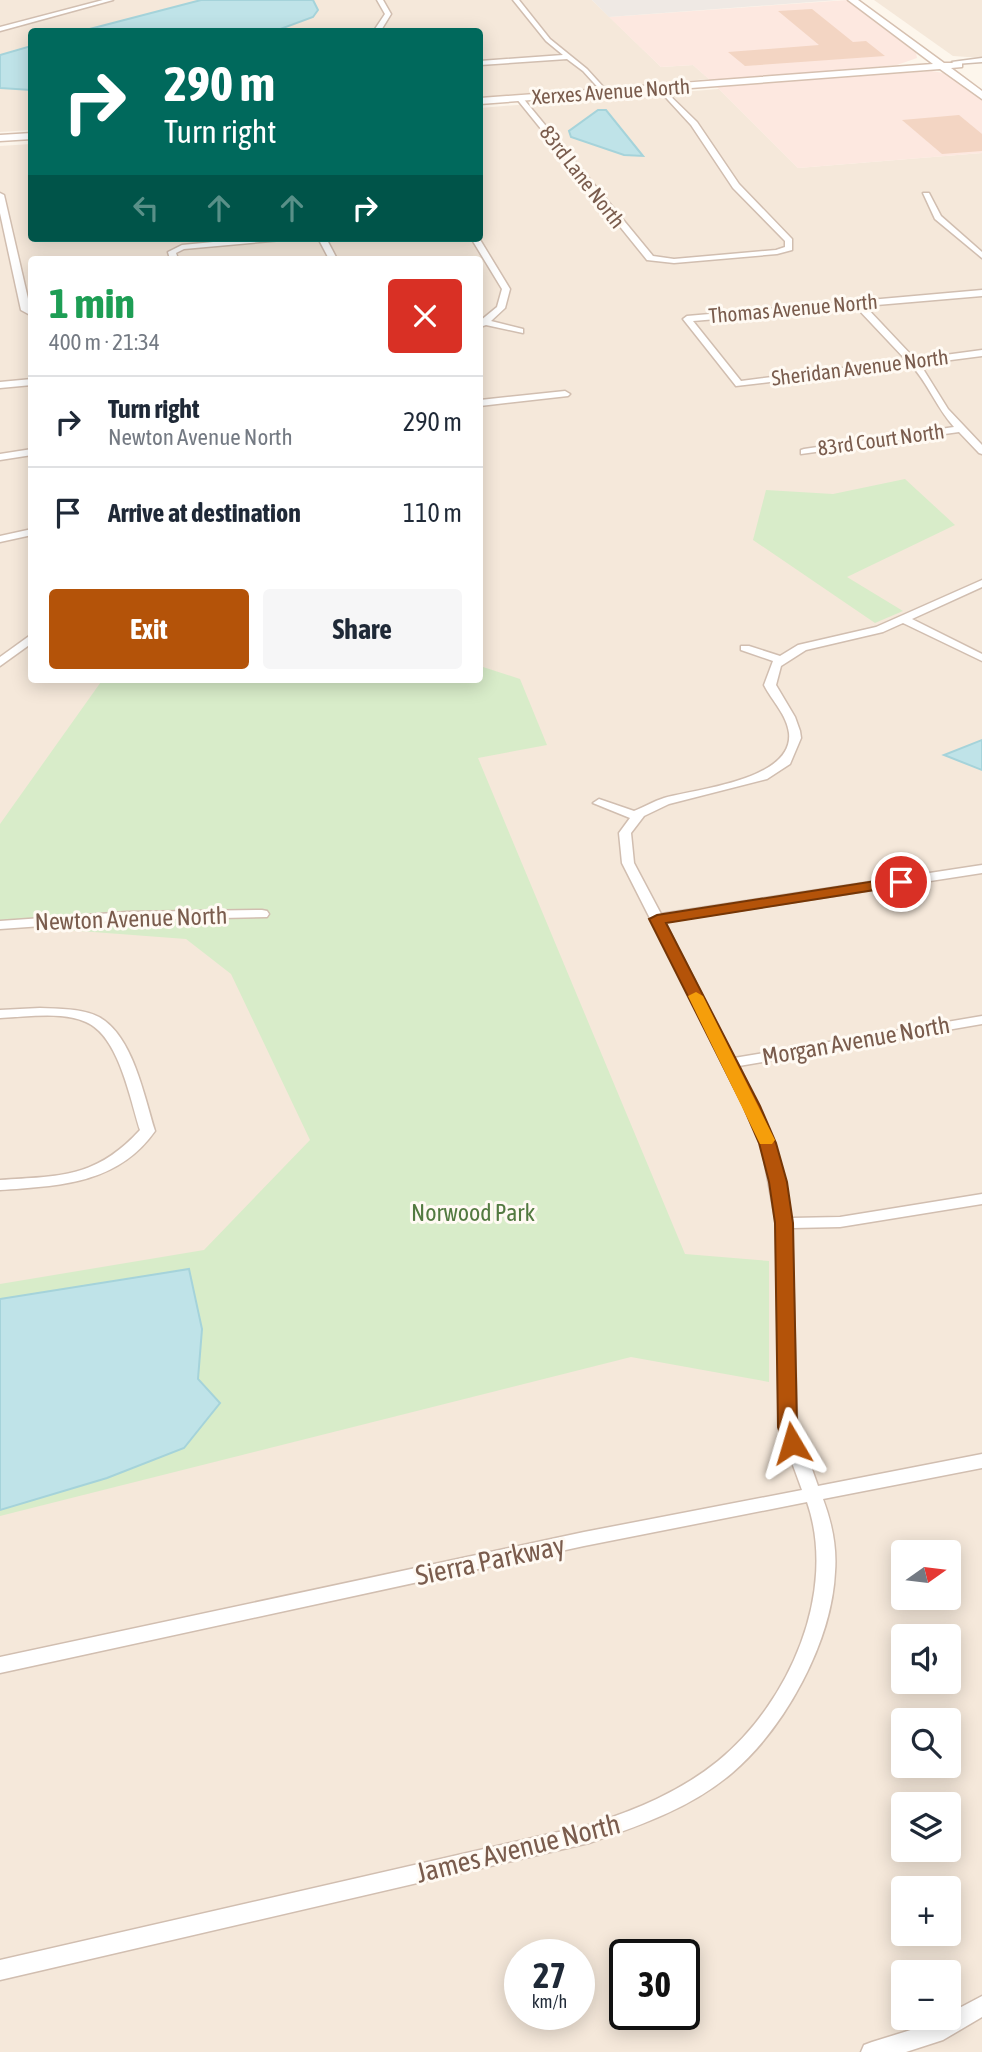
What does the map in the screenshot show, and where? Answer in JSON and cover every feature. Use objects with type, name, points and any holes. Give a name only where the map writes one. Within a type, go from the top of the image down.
[{"type":"main road","points":[[942,65],[982,96]]},
{"type":"street","points":[[1,28],[110,0]]},
{"type":"street","points":[[379,28],[388,14],[380,0]]},
{"type":"street","points":[[516,0],[548,40],[605,92]]},
{"type":"street","points":[[852,0],[942,65]]},
{"type":"street","points":[[868,0],[982,82]]},
{"type":"street","points":[[893,67],[919,59],[918,53],[901,41],[898,34]]},
{"type":"street","points":[[483,63],[567,57]]},
{"type":"street","name":"Xerxes Avenue North","points":[[483,102],[982,61]]},
{"type":"street","name":"Xerxes Avenue North","points":[[742,82],[893,67],[942,65]]},
{"type":"street","name":"83rd Lane North","points":[[520,99],[644,255],[666,261],[764,253],[789,248],[789,242],[736,186],[694,124],[660,88]]},
{"type":"street","points":[[0,138],[28,135]]},
{"type":"street","points":[[0,195],[28,312]]},
{"type":"street","points":[[926,195],[938,217],[982,256]]},
{"type":"street","points":[[173,256],[172,252],[182,247],[238,242]]},
{"type":"street","points":[[477,242],[506,289],[506,299],[501,308],[483,322]]},
{"type":"street","name":"Thomas Avenue North","points":[[739,384],[687,319],[982,293]]},
{"type":"street","points":[[857,303],[913,360],[958,429],[982,451]]},
{"type":"street","points":[[483,323],[520,331]]},
{"type":"street","name":"Sheridan Avenue North","points":[[739,384],[982,353]]},
{"type":"street","points":[[0,385],[28,382]]},
{"type":"street","points":[[483,403],[565,394]]},
{"type":"street","name":"83rd Court North","points":[[804,452],[958,429]]},
{"type":"street","points":[[0,457],[28,453]]},
{"type":"street","points":[[0,539],[28,533]]},
{"type":"street","points":[[599,803],[638,817],[653,805],[674,796],[751,782],[785,761],[794,748],[796,735],[770,685],[771,674],[781,660],[802,647],[879,631],[982,583]]},
{"type":"street","points":[[905,620],[982,658]]},
{"type":"street","points":[[0,663],[28,640]]},
{"type":"street","points":[[745,648],[781,660]]},
{"type":"street","name":"James Avenue North","points":[[0,1969],[589,1833],[642,1818],[690,1793],[732,1763],[766,1727],[791,1689],[822,1611],[828,1571],[824,1531],[796,1460],[788,1427],[784,1223],[768,1143],[628,863],[624,851],[625,839],[629,827],[638,817]]},
{"type":"street","points":[[657,919],[982,869]]},
{"type":"street","name":"Newton Avenue North","points":[[0,925],[127,916],[262,914]]},
{"type":"street","points":[[0,1014],[70,1012],[91,1017],[108,1027],[117,1040],[148,1131],[118,1162],[96,1173],[71,1179],[0,1185]]},
{"type":"street","name":"Morgan Avenue North","points":[[729,1063],[982,1020]]},
{"type":"street","points":[[784,1223],[840,1222],[982,1199]]},
{"type":"street","name":"Sierra Parkway","points":[[0,1665],[811,1493],[982,1461]]},
{"type":"street","points":[[872,2052],[935,2033],[982,2006]]},
{"type":"shaded area","points":[[0,0],[592,0],[661,67],[693,65],[709,79],[483,97],[483,28],[28,28],[28,130],[0,132]]},
{"type":"shaded area","points":[[592,0],[838,0],[609,17]]},
{"type":"shaded area","points":[[848,0],[916,53],[917,58],[897,65],[711,81],[693,65],[661,67],[609,17]]},
{"type":"shaded area","points":[[874,0],[982,0],[982,58],[953,56]]},
{"type":"shaded area","points":[[932,71],[949,74],[982,100],[982,153],[798,168],[716,86]]},
{"type":"shaded area","points":[[719,89],[798,168],[982,153],[982,2052],[0,2052],[0,146],[28,144],[28,242],[483,242],[483,108]]},
{"type":"green space","points":[[905,479],[955,525],[847,577],[903,611],[875,623],[753,540],[766,490],[833,494]]},
{"type":"green space","name":"Norwood Park","points":[[483,667],[520,679],[547,745],[478,758],[685,1254],[769,1261],[769,1382],[631,1357],[0,1516],[0,1284],[204,1250],[310,1140],[231,974],[186,939],[0,925],[0,824],[100,683],[483,683]]},
{"type":"water","points":[[201,0],[313,0],[318,10],[313,17],[283,28],[94,28]]},
{"type":"water","points":[[28,47],[28,90],[0,88],[0,55]]},
{"type":"water","points":[[598,110],[606,110],[643,156],[624,155],[571,137],[569,131]]},
{"type":"water","points":[[982,740],[982,770],[944,755]]},
{"type":"water","points":[[189,1269],[202,1329],[198,1379],[220,1403],[184,1448],[107,1478],[0,1510],[0,1299]]},
{"type":"building","points":[[812,9],[853,42],[866,41],[885,56],[745,66],[728,52],[819,45],[778,11]]},
{"type":"building","points":[[959,115],[982,134],[982,151],[942,154],[902,120]]},
{"type":"slow traffic","points":[[696,996],[752,1106],[766,1140]]},
{"type":"route","points":[[792,1443],[788,1427],[784,1223],[778,1182],[768,1143],[657,919],[901,882]]}]
